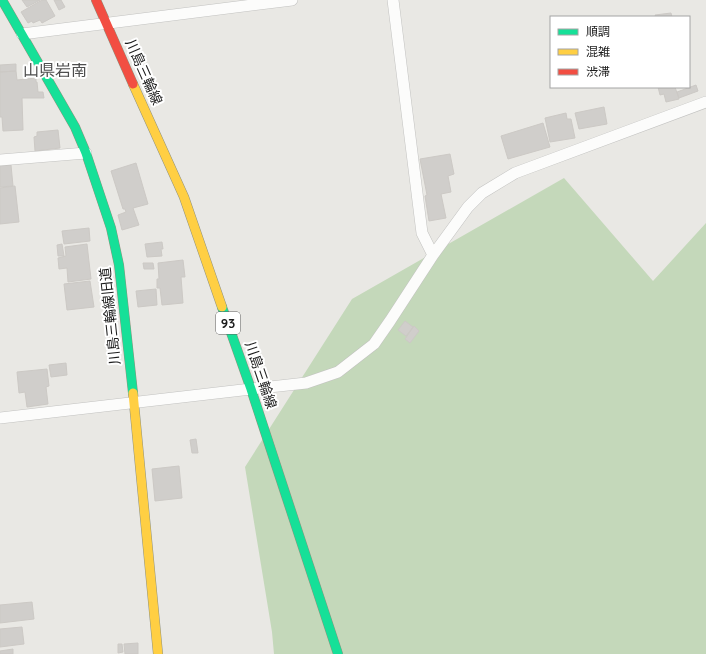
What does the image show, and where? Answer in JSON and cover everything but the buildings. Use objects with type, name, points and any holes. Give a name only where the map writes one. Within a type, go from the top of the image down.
[{"type":"main road","name":"川島三輪線旧道","points":[[2,0],[75,127],[86,153],[111,228],[119,265],[158,654]]},
{"type":"main road","name":"川島三輪線","points":[[96,0],[184,196],[251,388],[338,654]]},
{"type":"street","points":[[22,34],[292,0]]},
{"type":"street","points":[[393,0],[422,233],[433,255]]},
{"type":"street","points":[[0,418],[251,388],[306,383],[338,372],[374,344],[433,255],[468,207],[482,193],[515,173],[706,102]]},
{"type":"street","points":[[0,160],[86,153]]},
{"type":"green space","points":[[564,178],[653,281],[706,223],[706,654],[274,654],[272,632],[245,467],[352,299]]},
{"type":"traffic: fast","points":[[2,0],[75,127],[86,153],[111,228],[119,265],[133,393]]},
{"type":"traffic: fast","points":[[222,307],[251,389],[338,654]]},
{"type":"traffic: slow","points":[[133,84],[184,197],[222,307]]},
{"type":"traffic: slow","points":[[133,393],[158,654]]},
{"type":"traffic: jam","points":[[96,0],[133,84]]},
{"type":"district","name":"山県岩南","points":[[55,70]]}]
